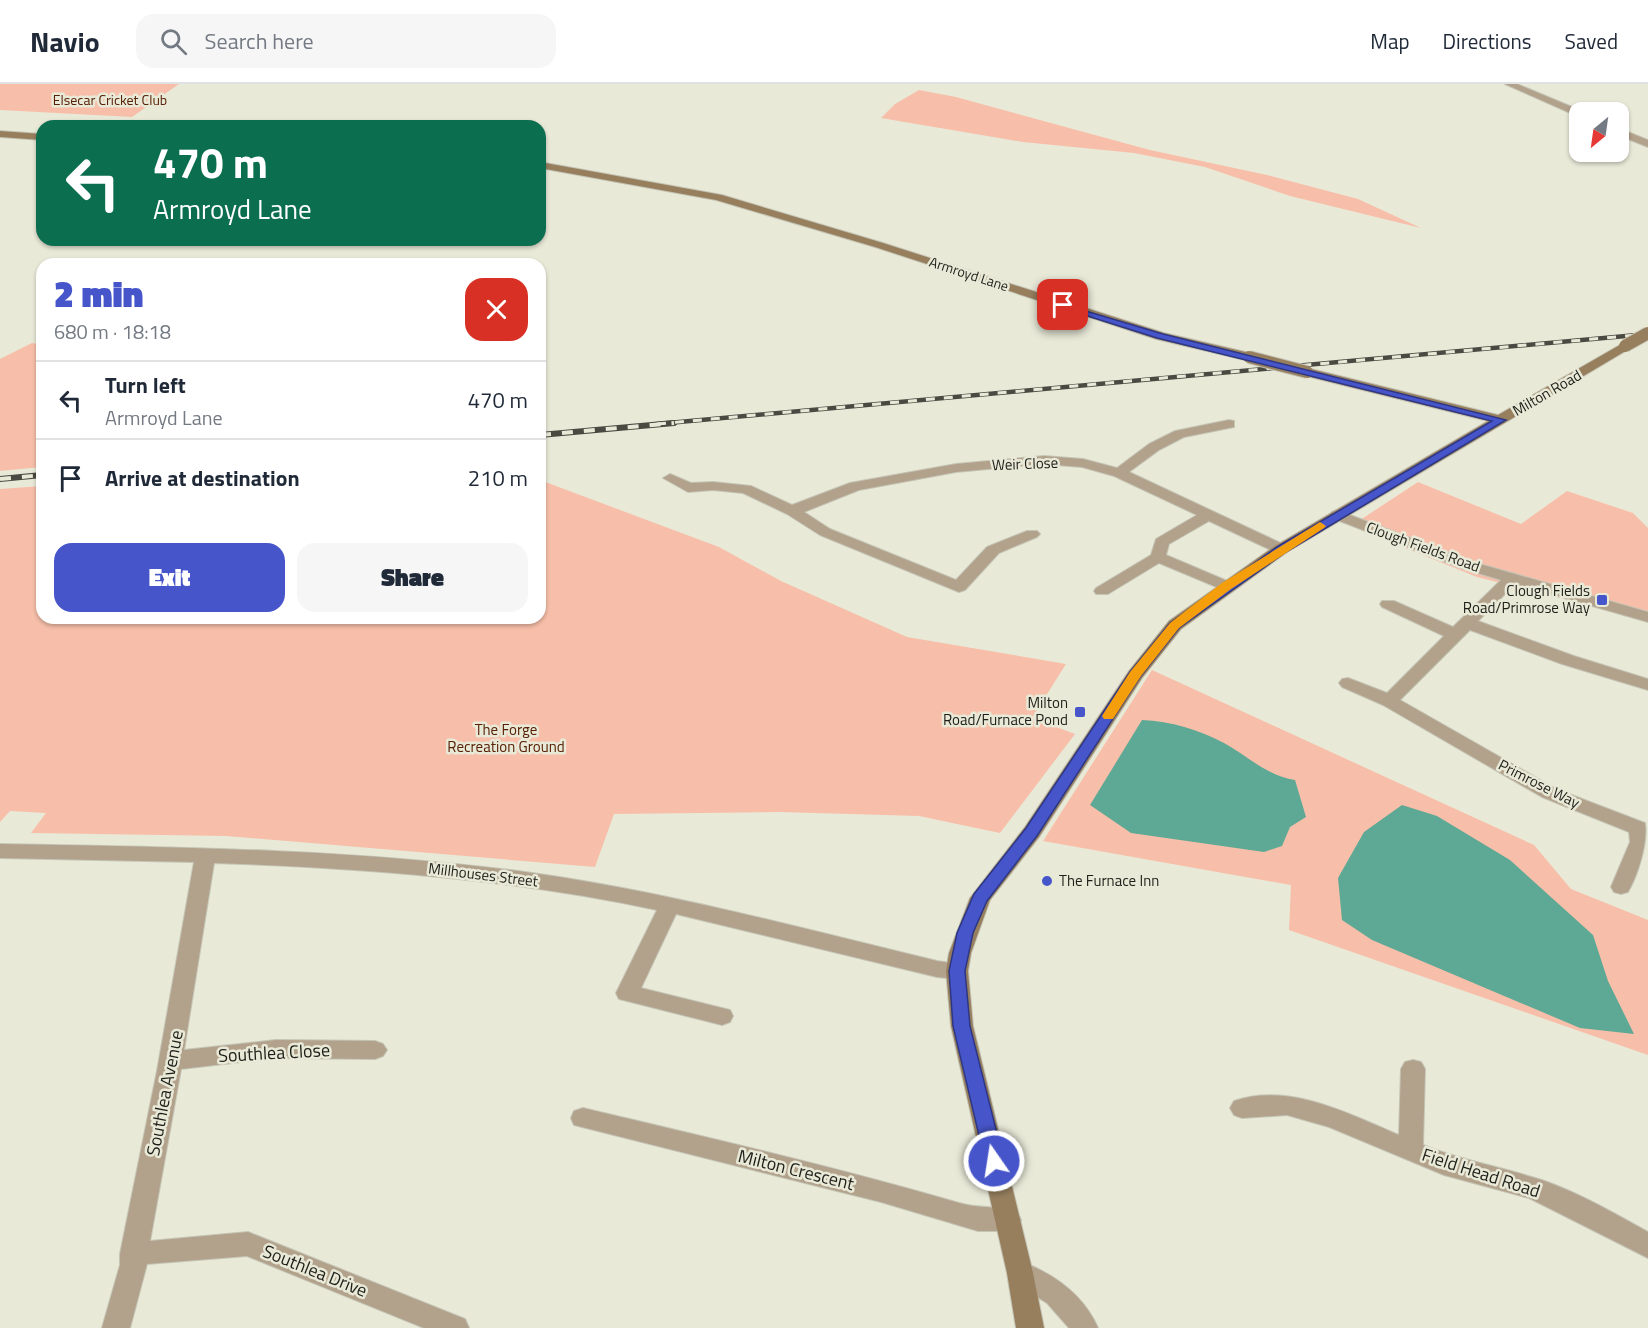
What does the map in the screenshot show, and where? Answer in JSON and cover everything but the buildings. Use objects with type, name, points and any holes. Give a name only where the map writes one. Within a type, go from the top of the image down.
[{"type":"street","points":[[1509,84],[1569,109]]},
{"type":"street","points":[[0,134],[36,137]]},
{"type":"street","points":[[1629,136],[1648,144]]},
{"type":"street","name":"Armroyd Lane","points":[[546,166],[718,197],[879,245],[1160,336],[1501,420]]},
{"type":"street","name":"Milton Road","points":[[1030,1328],[1020,1273],[962,1026],[957,971],[965,933],[980,898],[1067,782],[1135,675],[1174,625],[1281,549],[1648,333]]},
{"type":"street","points":[[1119,473],[1154,447],[1180,434],[1229,424]]},
{"type":"street","name":"Weir Close","points":[[792,511],[855,486],[956,468],[1044,460],[1083,463],[1119,473],[1281,549]]},
{"type":"street","points":[[670,478],[684,494],[712,486],[746,489],[792,511],[825,532],[959,587],[993,550],[1032,534]]},
{"type":"street","name":"Clough Fields Road","points":[[1337,515],[1467,565],[1648,617]]},
{"type":"street","points":[[1102,591],[1158,557],[1162,542],[1208,516]]},
{"type":"street","points":[[1158,557],[1226,586]]},
{"type":"street","points":[[1389,701],[1511,579]]},
{"type":"street","points":[[1388,604],[1454,634]]},
{"type":"street","points":[[1468,623],[1568,660],[1648,685]]},
{"type":"street","name":"Primrose Way","points":[[1348,682],[1389,701],[1549,793],[1638,828],[1640,842],[1621,887]]},
{"type":"street","name":"Millhouses Street","points":[[0,851],[383,863],[534,880],[670,905],[937,969],[957,971]]},
{"type":"street","name":"Southlea Avenue","points":[[116,1328],[126,1303],[133,1254],[173,1061],[205,856]]},
{"type":"street","points":[[670,905],[627,993],[722,1016]]},
{"type":"street","name":"Southlea Close","points":[[173,1061],[276,1049],[375,1050]]},
{"type":"street","name":"Field Head Road","points":[[1411,1150],[1413,1069]]},
{"type":"street","name":"Field Head Road","points":[[1242,1108],[1287,1105],[1334,1118],[1453,1168],[1534,1188],[1621,1230],[1648,1246]]},
{"type":"street","name":"Milton Crescent","points":[[583,1118],[881,1191],[978,1220],[1008,1220]]},
{"type":"street","name":"Southlea Drive","points":[[133,1254],[248,1244],[455,1328]]},
{"type":"street","points":[[1020,1273],[1041,1281],[1060,1296],[1084,1328]]},
{"type":"green space","name":"Elsecar Cricket Club","points":[[0,84],[179,84],[132,117],[0,110]]},
{"type":"green space","points":[[919,90],[956,97],[1150,150],[1267,175],[1358,199],[1421,228],[1290,196],[1205,167],[1134,153],[1023,142],[881,118],[895,104]]},
{"type":"green space","points":[[32,343],[36,344],[36,468],[0,471],[0,359]]},
{"type":"green space","name":"The Forge Recreation Ground","points":[[546,482],[719,547],[781,581],[907,637],[1066,664],[1032,718],[1075,734],[1000,833],[919,816],[780,812],[614,814],[595,867],[226,836],[31,833],[46,813],[10,811],[0,822],[0,489],[36,486],[36,624],[546,624]]},
{"type":"green space","points":[[1418,482],[1521,524],[1567,491],[1633,513],[1648,528],[1648,620],[1477,577],[1351,526]]},
{"type":"green space","points":[[1152,670],[1534,845],[1571,889],[1648,920],[1648,1055],[1289,930],[1291,885],[1043,841]]},
{"type":"water","points":[[1142,720],[1174,724],[1205,734],[1267,770],[1295,780],[1306,817],[1290,827],[1282,846],[1264,852],[1131,833],[1090,805]]},
{"type":"water","points":[[1402,805],[1437,816],[1510,860],[1593,935],[1608,981],[1634,1034],[1580,1028],[1372,940],[1342,920],[1338,878],[1364,832]]},
{"type":"railway","points":[[657,424],[1648,334]]},
{"type":"railway","points":[[546,434],[674,423]]},
{"type":"railway","points":[[0,479],[36,476]]},
{"type":"slow traffic","points":[[1109,716],[1135,675],[1174,625],[1226,586],[1320,526]]},
{"type":"place","name":"Clough Fields Road/Primrose Way","points":[[1602,600]]},
{"type":"place","name":"Milton Road/Furnace Pond","points":[[1080,712]]},
{"type":"place","name":"The Furnace Inn","points":[[1047,881]]},
{"type":"route","points":[[994,1161],[962,1026],[957,971],[965,933],[980,898],[1032,832],[1067,782],[1135,675],[1174,625],[1281,549],[1501,420],[1160,336],[1063,305]]}]
